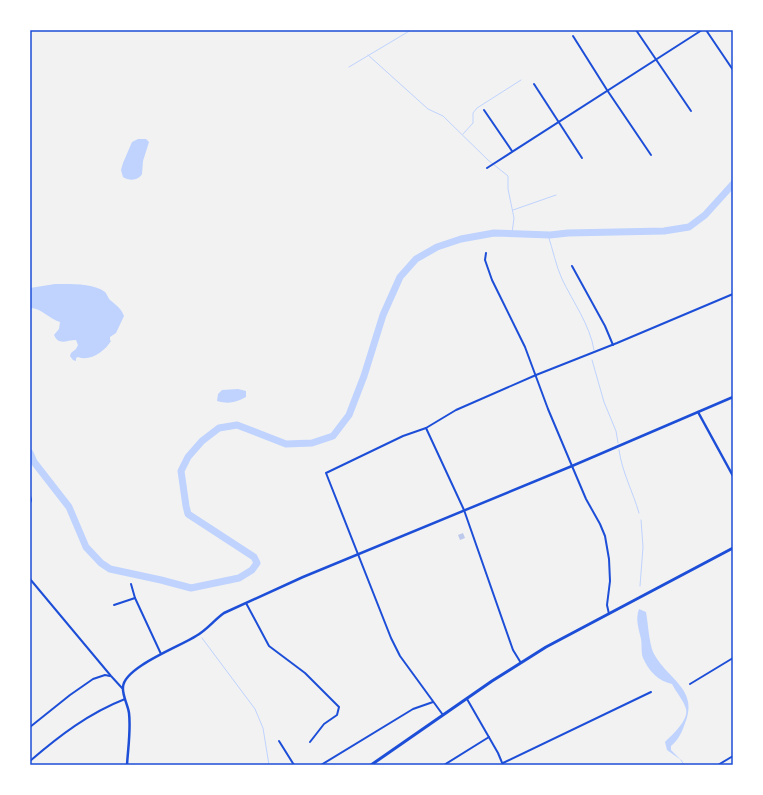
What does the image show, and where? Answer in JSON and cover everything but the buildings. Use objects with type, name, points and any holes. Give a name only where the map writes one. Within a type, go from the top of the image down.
[{"type":"main road","points":[[371,765],[443,715],[546,647],[733,548]]},
{"type":"street","points":[[636,30],[691,111]]},
{"type":"street","points":[[487,168],[702,30]]},
{"type":"street","points":[[706,30],[733,70]]},
{"type":"street","points":[[574,36],[607,90],[651,155]]},
{"type":"street","points":[[534,84],[582,158]]},
{"type":"street","points":[[484,110],[512,151]]},
{"type":"street","points":[[486,254],[485,260],[492,280],[525,347],[548,409],[572,466],[586,499],[605,536],[609,559],[610,581],[607,605],[609,615]]},
{"type":"street","points":[[572,266],[605,326],[613,344]]},
{"type":"street","points":[[443,715],[432,702],[400,656],[391,638],[326,473],[403,436],[426,428],[456,410],[536,375],[733,294]]},
{"type":"street","points":[[122,688],[124,682],[137,669],[161,654],[195,637],[224,613],[246,602],[733,397]]},
{"type":"street","points":[[698,412],[733,476]]},
{"type":"street","points":[[426,428],[464,510],[514,650],[521,663]]},
{"type":"street","points":[[30,496],[30,503]]},
{"type":"street","points":[[30,579],[122,688],[126,699],[129,716],[127,765]]},
{"type":"street","points":[[131,584],[135,598],[161,654]]},
{"type":"street","points":[[114,605],[135,598]]},
{"type":"street","points":[[246,602],[269,646],[305,673],[339,707],[337,715],[324,724],[310,742]]},
{"type":"street","points":[[690,684],[733,658]]},
{"type":"street","points":[[30,727],[70,695],[93,679],[105,675],[111,676]]},
{"type":"street","points":[[467,699],[503,764],[651,692]]},
{"type":"street","points":[[30,761],[51,743],[94,713],[126,699]]},
{"type":"street","points":[[321,765],[412,709],[432,702]]},
{"type":"street","points":[[444,765],[489,737]]},
{"type":"street","points":[[279,741],[294,765]]},
{"type":"street","points":[[718,765],[733,756]]},
{"type":"water","points":[[138,139],[146,139],[149,142],[143,161],[142,174],[133,180],[123,177],[121,170],[132,142]]},
{"type":"water","points":[[55,284],[81,285],[100,289],[105,292],[124,316],[116,333],[110,337],[111,341],[97,355],[87,358],[78,357],[76,358],[76,361],[73,360],[70,356],[78,345],[76,340],[63,342],[58,340],[54,335],[59,329],[60,322],[34,308],[30,308],[30,288]]},
{"type":"water","points":[[238,389],[246,391],[246,397],[232,402],[217,401],[218,394],[222,390]]},
{"type":"water","points":[[639,609],[646,612],[653,652],[659,662],[680,686],[688,703],[688,713],[683,729],[671,746],[671,750],[681,760],[667,750],[665,742],[683,722],[686,709],[672,684],[667,683],[654,675],[643,658],[637,621]]},
{"type":"waterway","points":[[349,67],[411,30]]},
{"type":"waterway","points":[[368,55],[428,109],[443,116],[488,160],[508,176],[508,189],[514,218],[512,233]]},
{"type":"waterway","points":[[463,134],[473,123],[473,113],[477,108],[521,80]]},
{"type":"waterway","points":[[30,453],[34,462],[69,507],[86,547],[101,563],[110,569],[191,588],[239,578],[252,570],[257,563],[254,557],[188,514],[181,471],[188,457],[202,441],[219,428],[237,425],[286,444],[312,443],[333,436],[349,415],[364,376],[383,315],[400,277],[416,259],[437,247],[461,239],[494,233],[550,235],[568,233],[664,231],[689,227],[705,215],[733,184]]},
{"type":"waterway","points":[[513,210],[556,195]]},
{"type":"waterway","points":[[548,235],[560,274],[585,323],[594,350]]},
{"type":"waterway","points":[[592,360],[604,402],[616,431],[618,443]]},
{"type":"waterway","points":[[619,450],[620,458],[639,513]]},
{"type":"waterway","points":[[640,586],[643,547],[641,520]]},
{"type":"waterway","points":[[202,638],[255,709],[263,728],[269,765]]},
{"type":"waterway","points":[[681,760],[684,765]]}]
